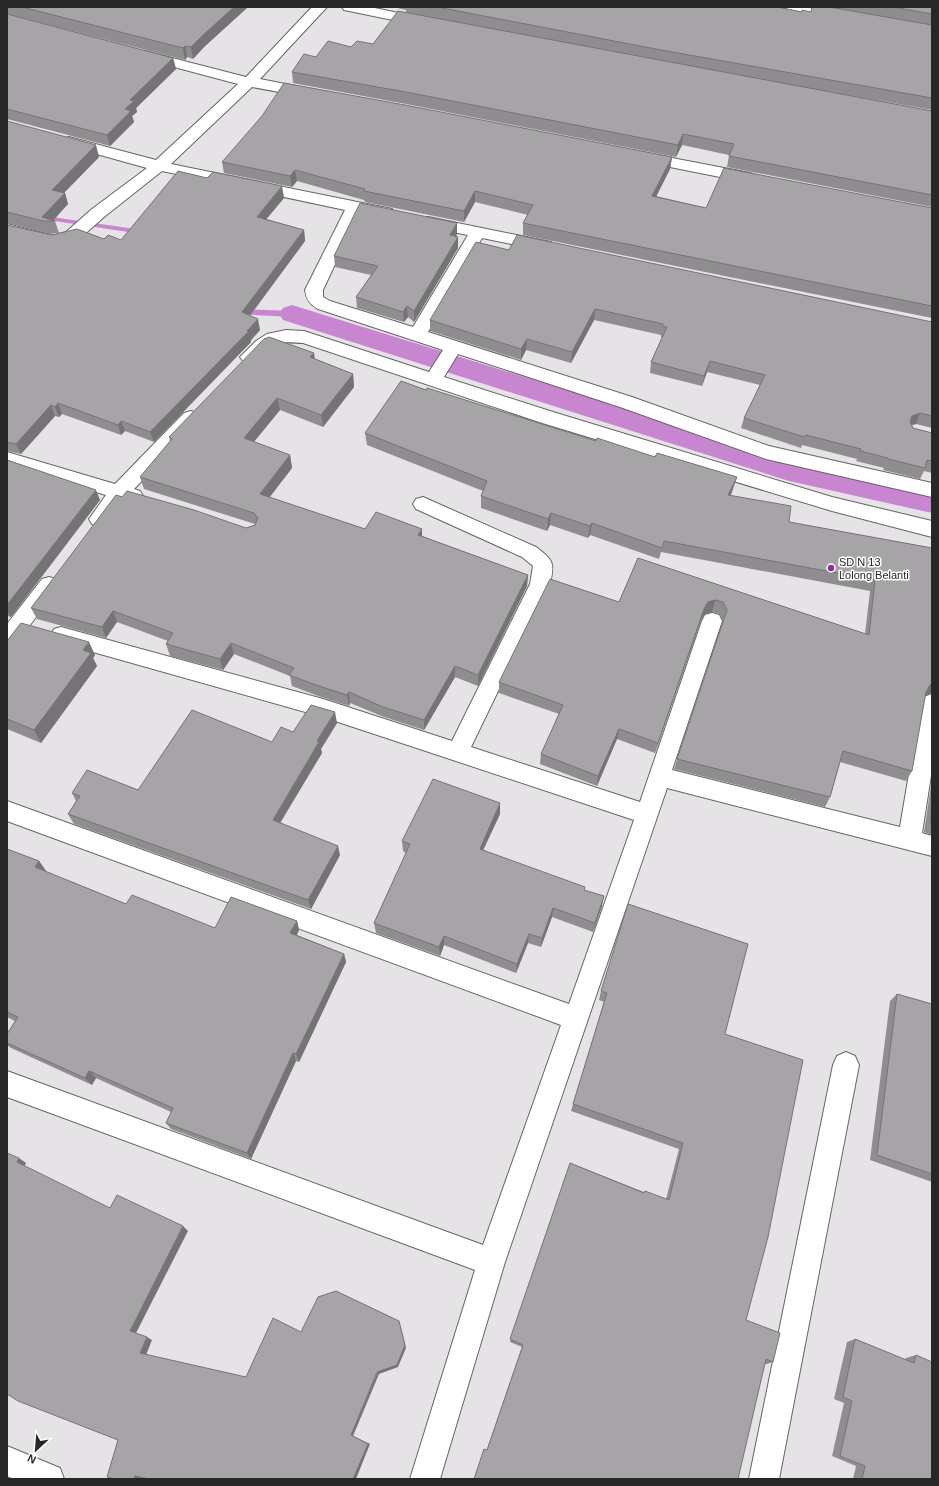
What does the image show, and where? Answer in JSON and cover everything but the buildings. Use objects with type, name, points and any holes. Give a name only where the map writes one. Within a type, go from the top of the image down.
[{"type":"street","points":[[7,229],[39,238],[56,240],[72,236],[98,213],[159,166],[249,82],[320,7]]},
{"type":"street","points":[[349,7],[438,25]]},
{"type":"street","points":[[793,7],[855,18]]},
{"type":"street","points":[[128,51],[249,82],[328,96]]},
{"type":"street","points":[[52,137],[159,166],[557,248]]},
{"type":"street","points":[[623,153],[762,181]]},
{"type":"street","points":[[354,207],[314,290],[314,298],[317,302],[453,349],[626,402],[766,452],[932,490]]},
{"type":"street","points":[[417,336],[478,232]]},
{"type":"street","points":[[239,367],[259,347],[270,339],[284,336],[304,337],[436,375],[546,417],[832,504],[932,529]]},
{"type":"street","points":[[436,375],[453,349]]},
{"type":"street","points":[[86,536],[119,492],[204,404]]},
{"type":"street","points":[[7,459],[149,500]]},
{"type":"street","points":[[423,504],[529,552],[543,563],[540,584],[457,752]]},
{"type":"street","points":[[58,574],[13,632],[323,708],[647,814]]},
{"type":"street","points":[[425,1479],[491,1262],[647,814],[658,776],[712,621]]},
{"type":"street","points":[[658,776],[920,843],[932,703]]},
{"type":"street","points":[[7,811],[575,1018]]},
{"type":"street","points":[[764,1479],[846,1065]]},
{"type":"street","points":[[7,1084],[491,1262]]},
{"type":"street","points":[[7,1460],[49,1479]]},
{"type":"waterway","points":[[41,217],[142,232]]},
{"type":"waterway","points":[[239,312],[292,314]]},
{"type":"waterway","points":[[292,314],[789,470],[932,502]]},
{"type":"place","name":"SD N 13 Lolong Belanti","points":[[831,568]]}]
